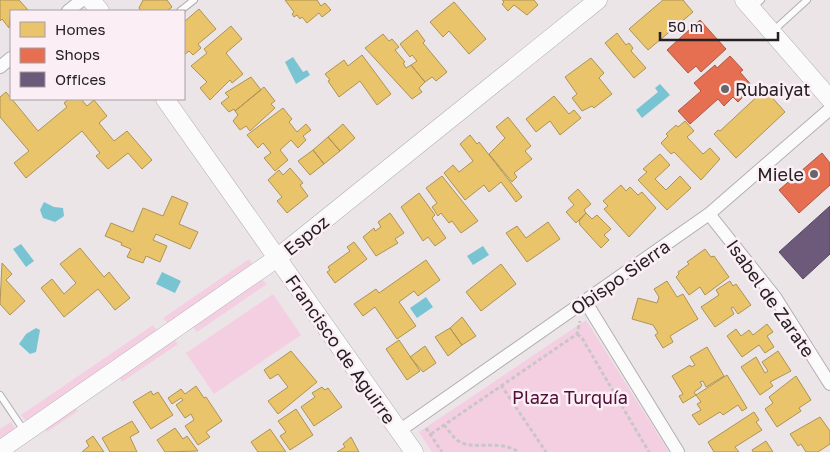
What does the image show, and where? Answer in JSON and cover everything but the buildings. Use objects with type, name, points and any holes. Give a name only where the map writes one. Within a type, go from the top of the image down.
[{"type":"street","points":[[69,10],[82,0]]},
{"type":"street","points":[[91,0],[99,10]]},
{"type":"street","name":"Espoz","points":[[0,450],[277,258],[598,0]]},
{"type":"street","points":[[752,3],[772,32],[830,98]]},
{"type":"street","points":[[0,67],[10,59]]},
{"type":"street","name":"Francisco de Aguirre","points":[[166,100],[414,452]]},
{"type":"street","name":"Obispo Sierra","points":[[399,431],[709,214],[830,109]]},
{"type":"street","name":"Isabel de Zarate","points":[[709,214],[775,297],[830,384]]},
{"type":"street","points":[[585,301],[678,452]]},
{"type":"lane","points":[[181,10],[194,0]]},
{"type":"lane","points":[[772,32],[807,0]]},
{"type":"lane","points":[[0,395],[26,433]]},
{"type":"path","points":[[442,452],[431,434],[577,334],[582,338],[649,452]]},
{"type":"path","points":[[501,385],[546,452]]},
{"type":"path","points":[[444,424],[458,441],[479,446],[491,444],[507,445],[519,452]]},
{"type":"green space","points":[[249,259],[254,267],[169,325],[163,318]]},
{"type":"green space","points":[[261,278],[267,284],[197,332],[192,326]]},
{"type":"green space","points":[[273,294],[301,335],[214,394],[186,353]]},
{"type":"green space","name":"Plaza Turquía","points":[[586,320],[669,452],[432,452],[419,432]]},
{"type":"green space","points":[[153,325],[159,333],[27,422],[21,415]]},
{"type":"green space","points":[[173,338],[178,344],[122,382],[118,375]]},
{"type":"green space","points":[[73,406],[78,411],[47,432],[44,427]]},
{"type":"green space","points":[[11,422],[16,430],[0,440],[0,429]]},
{"type":"water","points":[[293,57],[303,72],[307,70],[310,75],[296,84],[285,62]]},
{"type":"water","points":[[660,84],[670,95],[642,118],[636,110],[658,92],[655,88]]},
{"type":"water","points":[[44,202],[54,207],[63,208],[64,216],[55,222],[43,218],[40,210]]},
{"type":"water","points":[[21,244],[34,261],[26,267],[13,249]]},
{"type":"water","points":[[483,246],[489,255],[473,265],[467,256]]},
{"type":"water","points":[[162,272],[181,281],[175,293],[156,284]]},
{"type":"water","points":[[426,297],[433,307],[417,318],[410,308]]},
{"type":"water","points":[[36,328],[40,330],[36,352],[30,354],[19,344],[26,334]]},
{"type":"place","name":"Rubaiyat","points":[[725,89]]},
{"type":"place","name":"Miele","points":[[814,174]]}]
